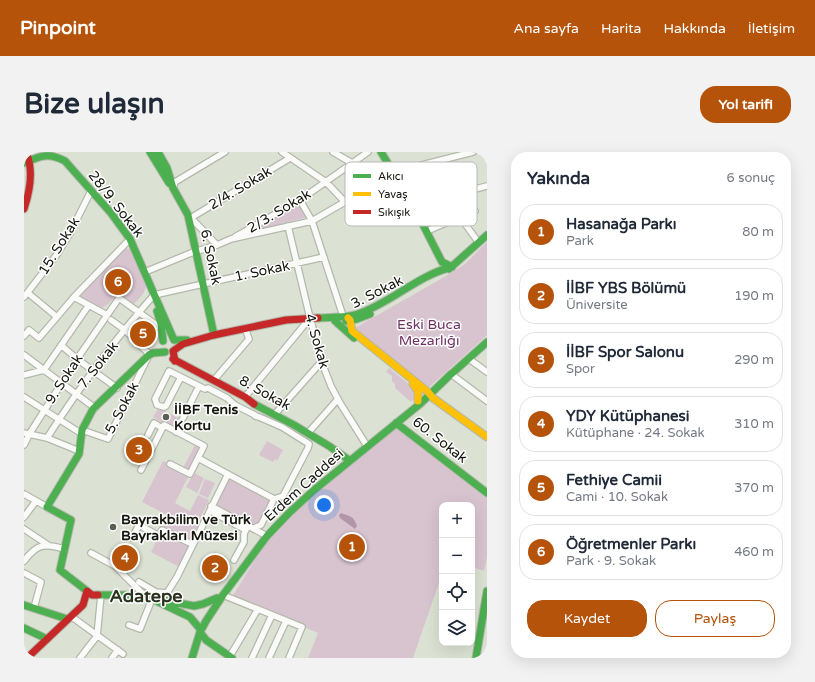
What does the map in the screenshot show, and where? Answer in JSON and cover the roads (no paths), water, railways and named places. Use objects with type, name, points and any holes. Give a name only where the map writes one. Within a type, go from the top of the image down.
[{"type":"main road","points":[[24,209],[27,201],[26,152]]},
{"type":"main road","name":"28/9. Sokak","points":[[52,152],[65,161],[74,171],[111,213],[130,239],[174,340]]},
{"type":"main road","points":[[381,152],[387,162]]},
{"type":"main road","name":"6. Sokak","points":[[157,154],[167,168],[173,188],[189,221],[214,335]]},
{"type":"main road","points":[[27,162],[42,155],[58,157]]},
{"type":"main road","points":[[424,226],[442,262],[452,267]]},
{"type":"main road","name":"3. Sokak","points":[[310,318],[335,321],[365,311],[439,270],[452,267],[487,236]]},
{"type":"main road","name":"28/9. Sokak","points":[[154,296],[162,329],[163,341]]},
{"type":"main road","points":[[346,318],[352,331],[487,437]]},
{"type":"main road","name":"3. Sokak","points":[[150,355],[154,353],[168,352],[183,344],[214,335],[286,320],[346,318]]},
{"type":"main road","points":[[335,321],[346,332],[416,386],[419,393],[417,404]]},
{"type":"main road","points":[[174,340],[176,344],[168,352],[161,346],[163,341],[169,338],[178,341],[214,335]]},
{"type":"main road","name":"Erdem Caddesi","points":[[192,658],[200,630],[220,597],[267,536],[295,507],[349,460],[396,423],[417,404],[420,404],[430,393],[486,343]]},
{"type":"main road","name":"8. Sokak","points":[[168,352],[168,356],[175,361],[214,380],[257,406],[275,414],[329,446],[349,460]]},
{"type":"main road","points":[[150,355],[95,408],[82,432],[79,454],[47,507],[71,520],[60,570],[92,595],[126,595],[194,606],[204,604],[220,597]]},
{"type":"main road","points":[[430,393],[487,431]]},
{"type":"main road","name":"60. Sokak","points":[[396,423],[487,493]]},
{"type":"main road","points":[[26,658],[83,605],[87,591]]},
{"type":"main road","points":[[476,658],[484,625],[487,591]]},
{"type":"main road","points":[[149,598],[183,614],[200,630],[206,640],[231,657]]},
{"type":"main road","points":[[24,606],[69,618]]},
{"type":"main road","points":[[24,628],[47,639]]},
{"type":"street","points":[[173,188],[175,182],[225,152]]},
{"type":"street","points":[[282,152],[326,182],[345,202]]},
{"type":"street","points":[[333,152],[350,162]]},
{"type":"street","name":"2/3. Sokak","points":[[353,162],[368,152]]},
{"type":"street","points":[[427,162],[458,154],[473,152]]},
{"type":"street","name":"2/4. Sokak","points":[[189,221],[290,158]]},
{"type":"street","name":"2/3. Sokak","points":[[145,272],[231,239],[300,200],[345,168]]},
{"type":"street","points":[[477,189],[487,186]]},
{"type":"street","name":"15. Sokak","points":[[26,295],[47,268],[69,235],[91,191]]},
{"type":"street","points":[[300,200],[312,221],[346,318]]},
{"type":"street","name":"2/3. Sokak","points":[[231,239],[312,221],[345,202]]},
{"type":"street","points":[[189,221],[194,221],[217,245]]},
{"type":"street","name":"4. Sokak","points":[[288,226],[322,361],[331,386],[366,446]]},
{"type":"street","points":[[427,231],[439,226]]},
{"type":"street","points":[[465,226],[479,243]]},
{"type":"street","points":[[24,336],[29,330],[39,338],[74,298],[130,239]]},
{"type":"street","name":"1. Sokak","points":[[154,296],[324,257]]},
{"type":"street","points":[[26,295],[57,317]]},
{"type":"street","name":"7. Sokak","points":[[47,438],[93,371],[139,312],[154,296]]},
{"type":"street","points":[[74,298],[107,314]]},
{"type":"street","name":"9. Sokak","points":[[24,445],[27,433],[45,409],[118,298],[162,329]]},
{"type":"street","points":[[24,376],[44,370],[88,305]]},
{"type":"street","points":[[246,410],[247,399],[310,318]]},
{"type":"street","points":[[111,320],[125,330],[150,355]]},
{"type":"street","points":[[214,380],[249,338],[245,328]]},
{"type":"street","points":[[61,345],[77,359],[117,388]]},
{"type":"street","points":[[24,355],[95,408]]},
{"type":"street","name":"5. Sokak","points":[[82,432],[108,439],[150,355]]},
{"type":"street","points":[[469,359],[487,372]]},
{"type":"street","points":[[275,414],[322,361]]},
{"type":"street","points":[[181,378],[166,406],[164,407],[158,405],[155,399],[169,371],[205,389],[208,388],[227,398],[235,405],[282,427],[308,444],[308,448],[283,496],[274,499],[261,525],[250,528],[244,534],[244,542],[234,560]]},
{"type":"street","points":[[451,374],[487,401]]},
{"type":"street","points":[[176,432],[199,386]]},
{"type":"street","points":[[24,397],[82,432]]},
{"type":"street","points":[[308,434],[338,398]]},
{"type":"street","points":[[255,415],[257,406]]},
{"type":"street","points":[[148,435],[154,423],[162,428]]},
{"type":"street","points":[[141,470],[164,425],[204,446],[190,474],[170,464]]},
{"type":"street","points":[[27,433],[47,438],[80,451]]},
{"type":"street","points":[[198,458],[274,499]]},
{"type":"street","points":[[139,582],[156,592],[167,593],[177,577],[192,544],[228,474]]},
{"type":"street","points":[[24,494],[47,507]]},
{"type":"street","points":[[24,517],[36,501]]},
{"type":"street","points":[[211,506],[250,528]]},
{"type":"street","points":[[214,513],[267,536]]},
{"type":"street","points":[[132,538],[139,525],[159,536],[162,530],[192,544]]},
{"type":"street","points":[[24,529],[48,545],[64,549]]},
{"type":"street","points":[[24,561],[32,552],[48,545]]},
{"type":"street","points":[[91,553],[115,566],[149,598],[140,629],[129,625]]},
{"type":"street","points":[[24,573],[41,582],[34,608]]},
{"type":"street","points":[[80,658],[97,636],[101,596]]},
{"type":"street","points":[[220,597],[258,609],[302,627],[289,658]]},
{"type":"street","points":[[231,657],[258,609]]},
{"type":"street","points":[[252,658],[272,615]]},
{"type":"street","points":[[69,618],[123,654]]},
{"type":"street","points":[[269,658],[286,621]]},
{"type":"street","points":[[112,658],[118,650]]},
{"type":"place","name":"Öğretmenler Parkı","points":[[118,282]]},
{"type":"place","name":"Fethiye Camii","points":[[143,334]]},
{"type":"place","name":"İİBF Tenis Kortu","points":[[166,417]]},
{"type":"place","name":"İİBF Spor Salonu","points":[[139,450]]},
{"type":"place","name":"Bayrakbilim ve Türk Bayrakları Müzesi","points":[[113,527]]},
{"type":"place","name":"Hasanağa Parkı","points":[[352,547]]},
{"type":"place","name":"YDY Kütüphanesi","points":[[125,558]]},
{"type":"place","name":"İİBF YBS Bölümü","points":[[215,568]]},
{"type":"district","name":"Adatepe","points":[[146,596]]},
{"type":"park label","name":"Eski Buca Mezarlığı","points":[[429,332]]}]
